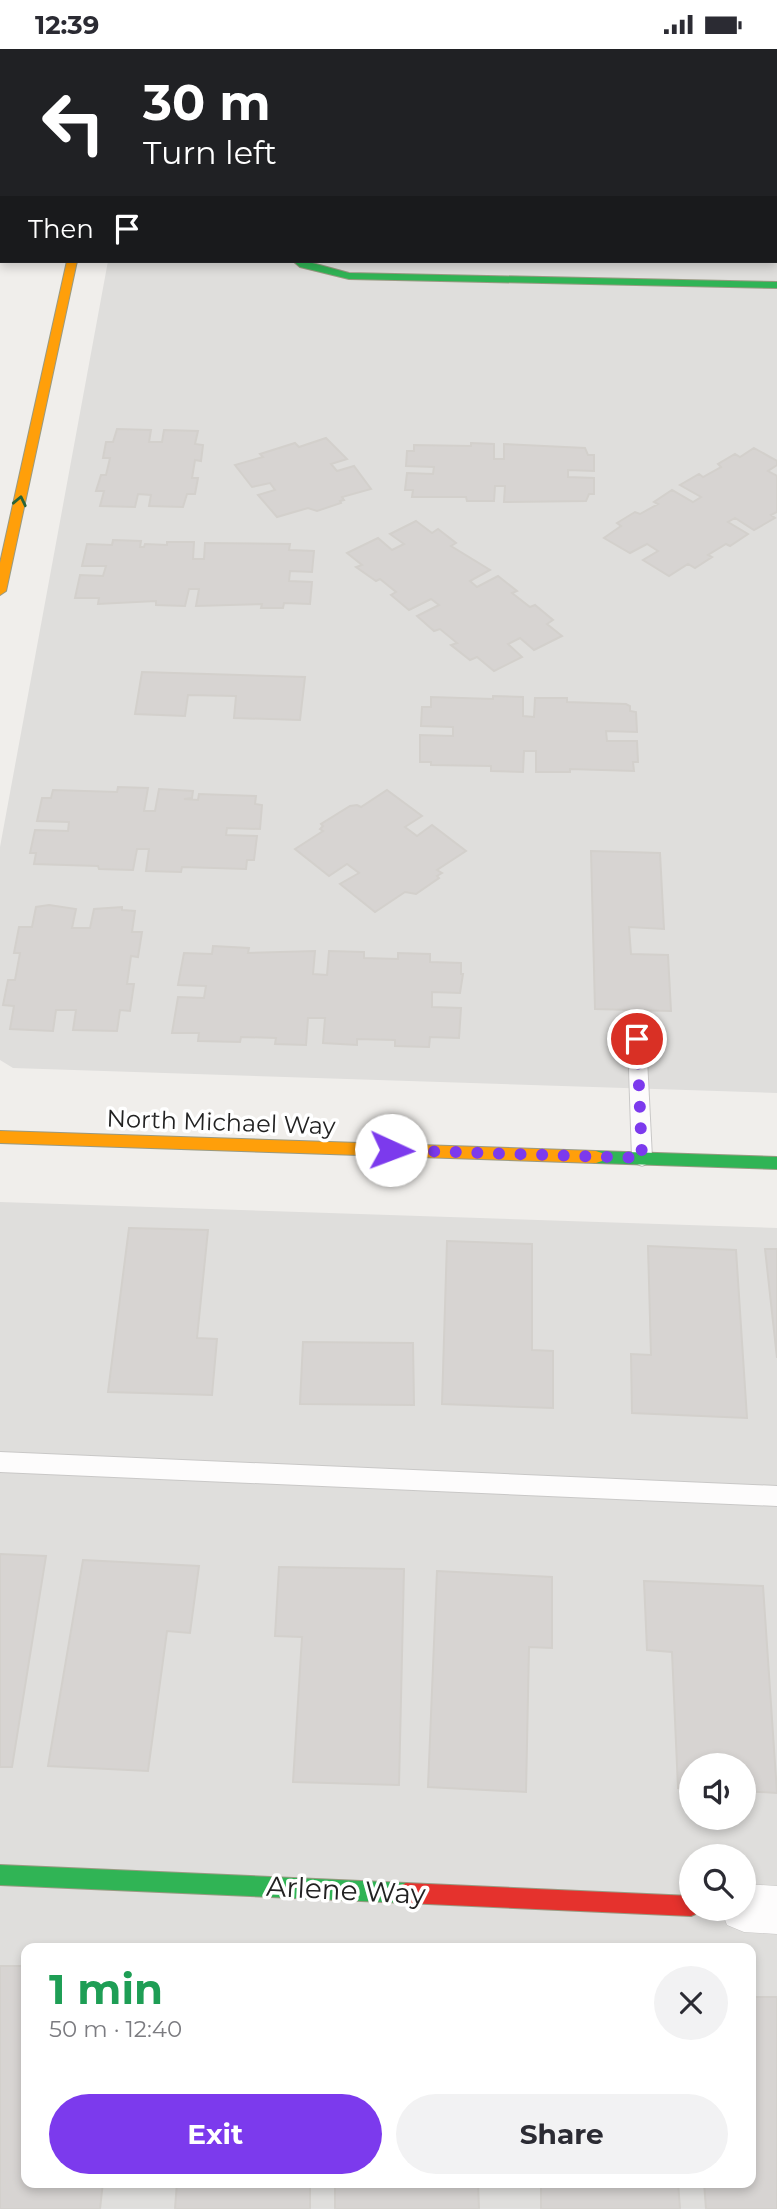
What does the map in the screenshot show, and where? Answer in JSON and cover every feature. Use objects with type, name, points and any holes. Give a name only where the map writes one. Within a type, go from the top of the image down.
[{"type":"street","points":[[0,591],[72,263]]},
{"type":"street","points":[[301,263],[349,276],[777,285]]},
{"type":"street","name":"North Michael Way","points":[[0,1137],[777,1163]]},
{"type":"street","name":"Arlene Way","points":[[0,1875],[679,1905]]},
{"type":"street","points":[[756,1909],[777,1910]]},
{"type":"lane","points":[[637,1039],[642,1158]]},
{"type":"lane","points":[[0,1462],[777,1496]]},
{"type":"shaded area","points":[[108,263],[777,263],[777,1093],[13,1068],[0,1060],[0,847]]},
{"type":"shaded area","points":[[0,1202],[777,1228],[777,2209],[0,2209]]},
{"type":"building","points":[[117,429],[151,430],[149,442],[162,442],[164,430],[198,431],[195,444],[203,445],[201,461],[195,460],[192,478],[198,478],[195,494],[187,494],[183,507],[149,506],[151,495],[138,494],[135,507],[100,506],[104,491],[96,491],[101,475],[106,475],[110,458],[103,458],[106,442],[113,442]]},
{"type":"building","points":[[326,438],[347,459],[331,464],[337,471],[354,466],[371,489],[342,497],[344,500],[340,501],[341,503],[317,511],[308,508],[277,517],[258,495],[275,490],[270,483],[252,487],[235,465],[263,457],[260,454],[295,443],[299,447]]},
{"type":"building","points":[[471,443],[494,444],[494,459],[504,459],[504,444],[585,448],[588,455],[594,455],[594,471],[568,470],[568,477],[594,478],[594,494],[589,494],[586,501],[504,502],[505,486],[495,486],[494,501],[467,501],[466,497],[412,497],[413,490],[405,490],[407,473],[433,474],[434,467],[406,466],[407,451],[414,451],[414,445],[471,446]]},
{"type":"building","points":[[754,448],[777,461],[777,465],[768,471],[777,476],[777,512],[771,515],[775,518],[754,530],[735,518],[728,522],[748,534],[730,546],[726,544],[708,555],[712,557],[695,568],[688,564],[669,576],[643,560],[658,551],[647,544],[630,553],[604,538],[621,526],[617,523],[635,512],[640,514],[658,504],[654,502],[672,490],[693,502],[701,497],[680,485],[699,474],[703,477],[721,467],[718,464],[735,454],[740,457]]},
{"type":"building","points":[[416,521],[432,533],[438,529],[456,543],[451,546],[490,570],[470,581],[477,587],[498,576],[517,591],[512,593],[530,607],[535,605],[553,620],[547,624],[562,636],[534,650],[520,638],[508,644],[522,657],[494,671],[477,657],[470,660],[451,645],[457,643],[440,629],[434,631],[417,616],[439,605],[431,599],[409,610],[391,595],[396,592],[380,579],[376,581],[356,567],[362,565],[347,553],[378,538],[392,550],[404,544],[390,534]]},
{"type":"building","points":[[113,540],[141,541],[140,547],[145,544],[194,542],[193,559],[204,559],[205,543],[290,544],[289,550],[314,551],[312,572],[290,571],[289,581],[312,582],[310,604],[284,603],[283,608],[261,608],[262,604],[196,606],[199,589],[189,589],[185,606],[156,605],[156,601],[98,604],[99,598],[75,598],[80,575],[103,576],[106,566],[82,566],[87,544],[112,545]]},
{"type":"building","points":[[142,672],[305,677],[300,720],[234,718],[236,696],[188,695],[185,716],[135,714]]},
{"type":"building","points":[[493,696],[523,697],[523,716],[534,717],[535,698],[567,698],[567,702],[630,706],[630,711],[636,712],[637,732],[606,731],[607,741],[637,741],[638,762],[633,762],[634,771],[570,769],[570,772],[536,772],[536,751],[524,751],[523,772],[491,771],[491,766],[431,765],[431,762],[420,762],[420,735],[453,736],[453,727],[421,726],[422,707],[431,707],[431,697],[493,699]]},
{"type":"building","points":[[118,787],[148,788],[144,811],[155,811],[159,789],[193,791],[192,798],[184,799],[198,800],[199,794],[256,796],[255,804],[262,805],[260,829],[227,828],[226,835],[257,836],[254,860],[247,860],[246,869],[182,867],[181,872],[146,871],[149,849],[137,849],[133,870],[34,864],[36,853],[30,853],[35,830],[68,831],[69,822],[37,821],[42,798],[51,798],[53,790],[117,792]]},
{"type":"building","points":[[387,790],[422,816],[405,827],[417,836],[432,825],[466,851],[437,870],[442,873],[437,876],[439,878],[416,894],[405,892],[375,912],[340,884],[359,873],[347,864],[329,876],[295,849],[323,831],[320,829],[323,826],[321,824],[350,806],[361,807]]},
{"type":"building","points":[[591,851],[660,853],[664,929],[629,927],[631,954],[668,955],[671,1011],[595,1009]]},
{"type":"building","points":[[49,905],[76,909],[72,928],[90,928],[94,909],[122,907],[122,910],[135,911],[132,932],[142,932],[138,957],[131,956],[127,984],[134,984],[130,1011],[120,1010],[117,1031],[73,1030],[76,1010],[56,1010],[53,1031],[10,1029],[14,1006],[3,1005],[8,980],[15,980],[20,953],[14,953],[19,927],[32,927],[36,907]]},
{"type":"building","points":[[213,946],[249,948],[248,953],[315,951],[313,974],[327,975],[329,951],[364,952],[364,958],[398,959],[398,953],[430,954],[430,962],[461,963],[463,974],[460,993],[432,992],[432,1007],[461,1008],[459,1038],[430,1037],[429,1047],[395,1046],[395,1040],[357,1039],[357,1045],[323,1043],[325,1018],[308,1018],[306,1045],[275,1044],[276,1038],[241,1037],[240,1042],[198,1041],[199,1033],[172,1033],[178,997],[204,998],[206,986],[178,985],[184,953],[212,954]]},
{"type":"building","points":[[129,1228],[208,1230],[197,1338],[217,1339],[212,1395],[108,1392]]},
{"type":"building","points":[[447,1241],[532,1244],[532,1350],[553,1351],[553,1408],[442,1404]]},
{"type":"building","points":[[648,1246],[736,1250],[747,1418],[632,1413],[631,1354],[651,1355]]},
{"type":"building","points":[[765,1249],[777,1249],[777,1358]]},
{"type":"building","points":[[303,1342],[413,1343],[414,1405],[300,1404]]},
{"type":"building","points":[[0,1554],[46,1556],[12,1767],[0,1767]]},
{"type":"building","points":[[83,1560],[199,1566],[190,1633],[167,1631],[148,1771],[48,1766]]},
{"type":"building","points":[[279,1567],[404,1569],[399,1785],[293,1782],[302,1637],[275,1636]]},
{"type":"building","points":[[437,1571],[552,1577],[552,1648],[529,1647],[526,1792],[428,1787]]},
{"type":"building","points":[[644,1581],[763,1586],[777,1793],[756,1792],[756,1753],[679,1753],[678,1788],[672,1652],[647,1650]]},
{"type":"building","points":[[0,1966],[21,1966],[21,2188],[102,2188],[100,2209],[0,2209]]},
{"type":"building","points":[[756,1997],[777,1997],[777,2209],[706,2209],[704,2188],[756,2188]]},
{"type":"building","points":[[177,2188],[310,2188],[310,2209],[175,2209]]},
{"type":"building","points":[[335,2188],[478,2188],[479,2209],[335,2209]]},
{"type":"building","points":[[541,2188],[678,2188],[680,2209],[541,2209]]},
{"type":"traffic: fast","points":[[301,263],[349,276],[777,285]]},
{"type":"traffic: fast","points":[[596,1157],[777,1163]]},
{"type":"traffic: fast","points":[[0,1875],[406,1893]]},
{"type":"traffic: slow","points":[[0,591],[72,263]]},
{"type":"traffic: slow","points":[[0,1137],[596,1157]]},
{"type":"traffic: jam","points":[[406,1893],[679,1905]]},
{"type":"route","points":[[391,1150],[642,1158],[637,1039]]}]
